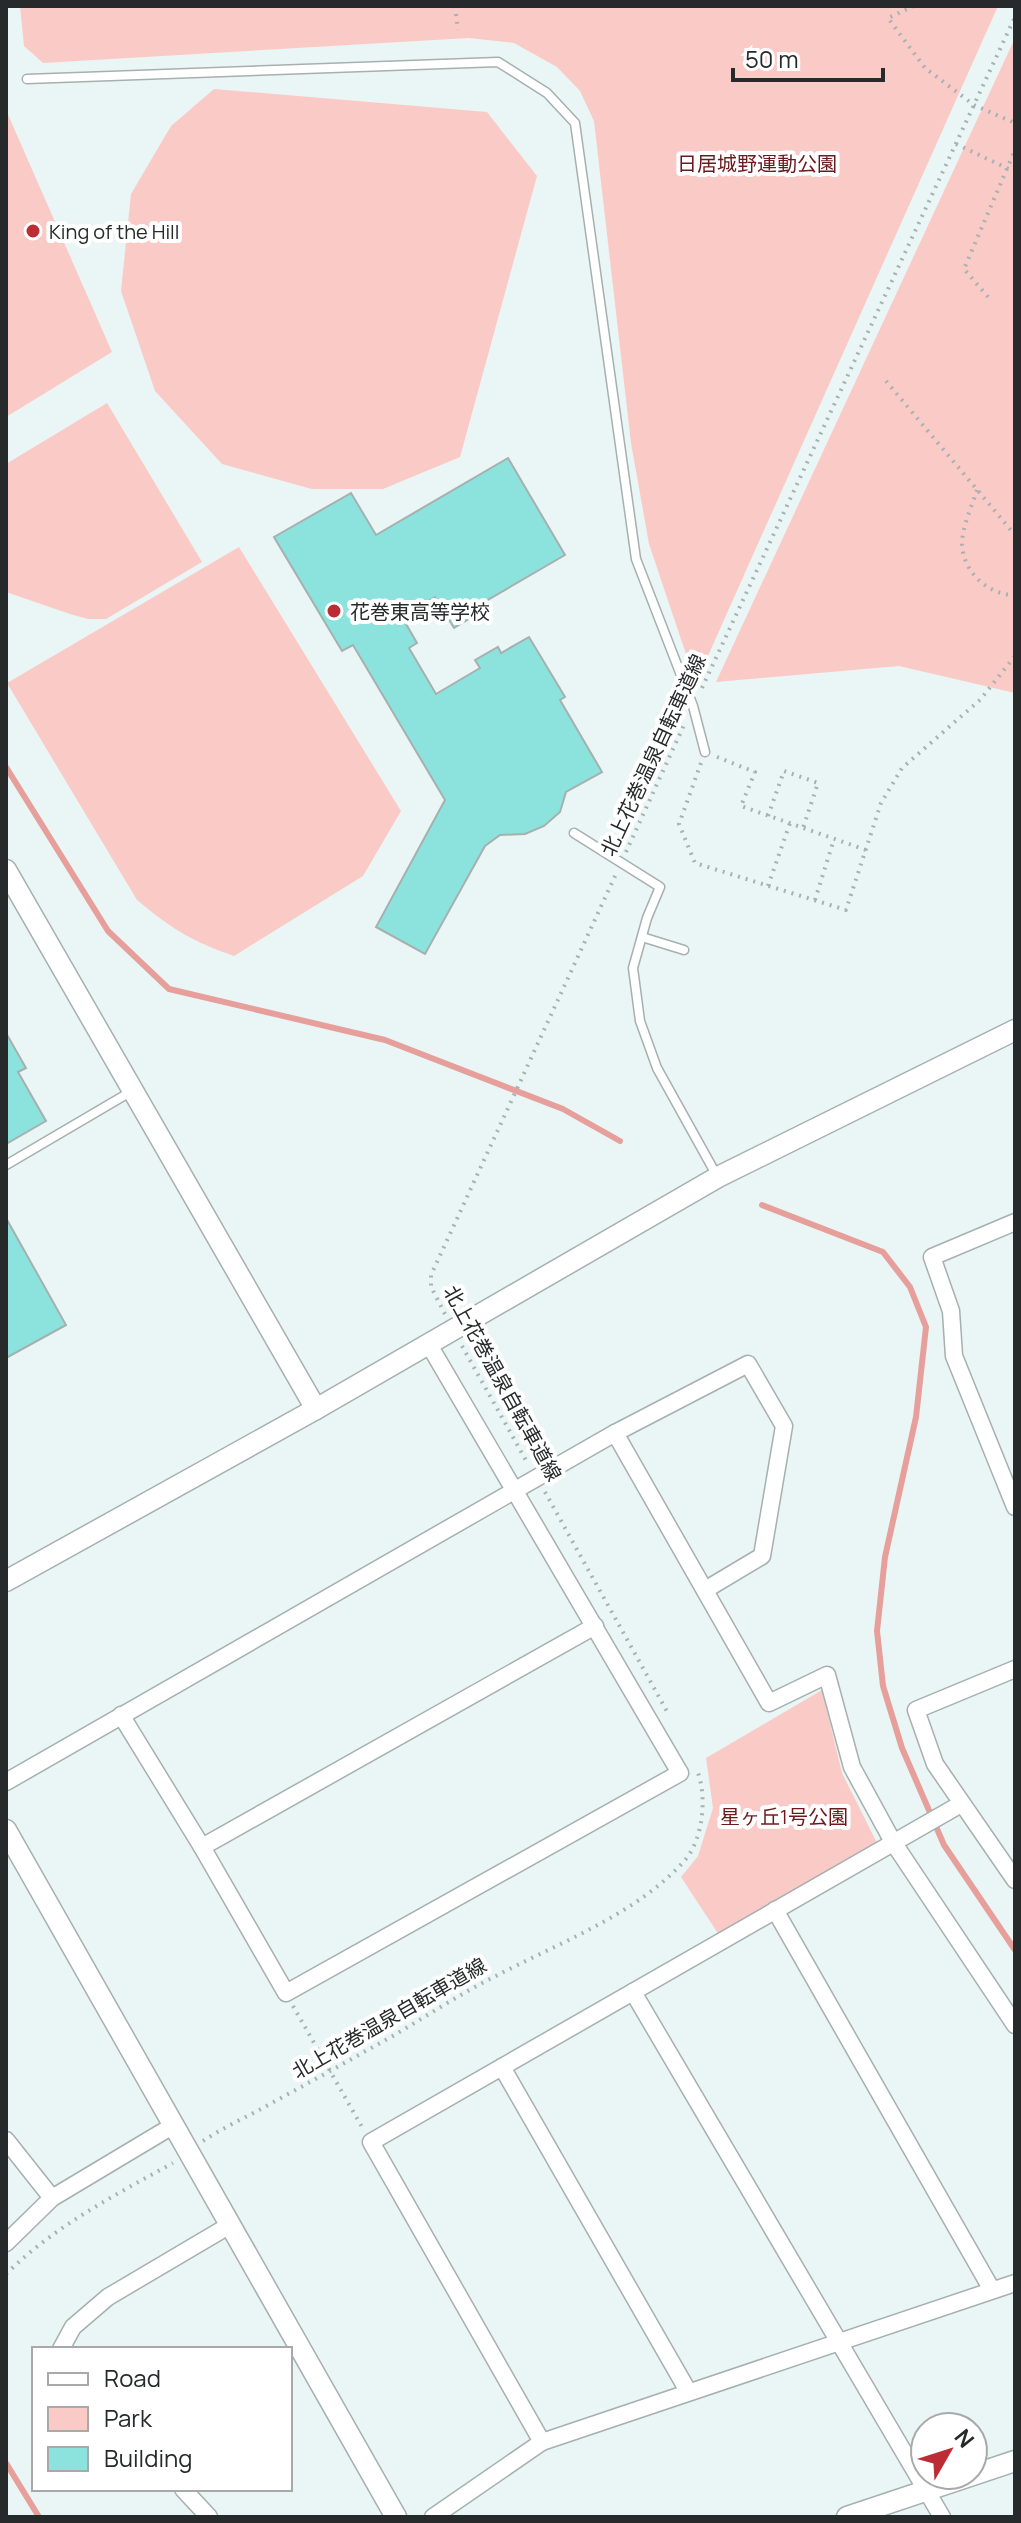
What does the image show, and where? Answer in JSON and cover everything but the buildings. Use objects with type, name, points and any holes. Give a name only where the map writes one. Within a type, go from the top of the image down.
[{"type":"street","points":[[6,870],[316,1409]]},
{"type":"street","points":[[6,1581],[316,1409],[718,1177],[1015,1030]]},
{"type":"street","points":[[1015,1222],[932,1257],[951,1311],[954,1356],[1015,1507]]},
{"type":"street","points":[[121,1715],[286,1993],[680,1773],[428,1343]]},
{"type":"street","points":[[6,1782],[615,1433],[748,1364],[784,1426],[762,1556],[705,1590]]},
{"type":"street","points":[[615,1433],[769,1703],[827,1675],[852,1767],[893,1842],[1015,2025]]},
{"type":"street","points":[[202,1847],[595,1626]]},
{"type":"street","points":[[1015,1669],[916,1710],[935,1764],[1015,1880]]},
{"type":"street","points":[[542,2442],[371,2142],[961,1804]]},
{"type":"street","points":[[6,1830],[396,2517]]},
{"type":"street","points":[[775,1910],[992,2290]]},
{"type":"street","points":[[633,1992],[909,2460]]},
{"type":"street","points":[[502,2067],[688,2391]]},
{"type":"street","points":[[6,2243],[52,2198],[174,2125]]},
{"type":"street","points":[[6,2140],[52,2198]]},
{"type":"street","points":[[62,2347],[73,2327],[108,2297],[230,2225]]},
{"type":"street","points":[[433,2517],[542,2442],[1015,2283]]},
{"type":"street","points":[[989,2470],[1015,2461]]},
{"type":"street","points":[[185,2491],[209,2517]]},
{"type":"street","points":[[847,2517],[924,2491]]},
{"type":"street","points":[[928,2491],[942,2517]]},
{"type":"lane","points":[[27,79],[498,62],[547,93],[575,123],[636,559],[693,706],[705,752]]},
{"type":"lane","points":[[574,833],[660,887],[633,968],[640,1021],[657,1068],[718,1177]]},
{"type":"lane","points":[[642,937],[684,950]]},
{"type":"lane","points":[[6,1165],[133,1091]]},
{"type":"path","points":[[455,6],[458,30]]},
{"type":"path","points":[[914,6],[888,18],[925,68],[974,105],[1015,123]]},
{"type":"path","name":"北上花巻温泉自転車道線","points":[[675,1726],[453,1330],[431,1287],[431,1275],[1015,17]]},
{"type":"path","points":[[956,144],[1015,172]]},
{"type":"path","points":[[988,297],[964,269],[1015,150]]},
{"type":"path","points":[[886,381],[1015,535]]},
{"type":"path","points":[[977,490],[962,542],[966,566],[984,586],[1015,595]]},
{"type":"path","points":[[866,850],[741,806],[755,772],[705,752],[679,824],[695,863],[846,910],[866,850],[881,803],[902,768],[980,700],[1015,656]]},
{"type":"path","points":[[768,816],[784,771],[818,783],[803,828]]},
{"type":"path","points":[[768,886],[790,823]]},
{"type":"path","points":[[815,900],[834,839]]},
{"type":"path","name":"北上花巻温泉自転車道線","points":[[6,2274],[51,2234],[207,2139],[413,2026],[471,1988],[581,1933],[667,1879],[688,1857],[697,1836],[702,1798],[696,1768]]},
{"type":"path","points":[[286,1993],[371,2142]]},
{"type":"green space","name":"日居城野運動公園","points":[[20,6],[998,6],[703,667],[697,673],[688,660],[649,544],[631,443],[594,121],[580,91],[557,67],[514,43],[469,38],[43,63],[24,46]]},
{"type":"green space","points":[[1015,38],[1015,693],[899,666],[716,682]]},
{"type":"green space","points":[[214,89],[487,112],[537,176],[460,457],[383,489],[312,489],[222,464],[155,391],[121,291],[131,194],[171,126]]},
{"type":"green space","name":"King of the Hill","points":[[6,110],[112,352],[6,417]]},
{"type":"green space","points":[[107,403],[202,562],[106,619],[88,619],[6,592],[6,464]]},
{"type":"green space","points":[[239,547],[401,811],[363,876],[234,956],[182,933],[137,900],[7,683]]},
{"type":"green space","name":"星ヶ丘1号公園","points":[[822,1690],[842,1773],[878,1845],[719,1935],[681,1877],[698,1856],[713,1808],[706,1758]]},
{"type":"waterway","points":[[6,767],[108,931],[169,989],[385,1040],[563,1109],[620,1141]]},
{"type":"waterway","points":[[762,1205],[883,1252],[910,1287],[926,1327],[916,1417],[885,1557],[877,1631],[883,1686],[902,1748],[944,1845],[1015,1950]]},
{"type":"waterway","points":[[6,2463],[39,2517]]},
{"type":"place","name":"King of the Hill","points":[[33,231]]},
{"type":"place","name":"花巻東高等学校","points":[[334,611]]}]
